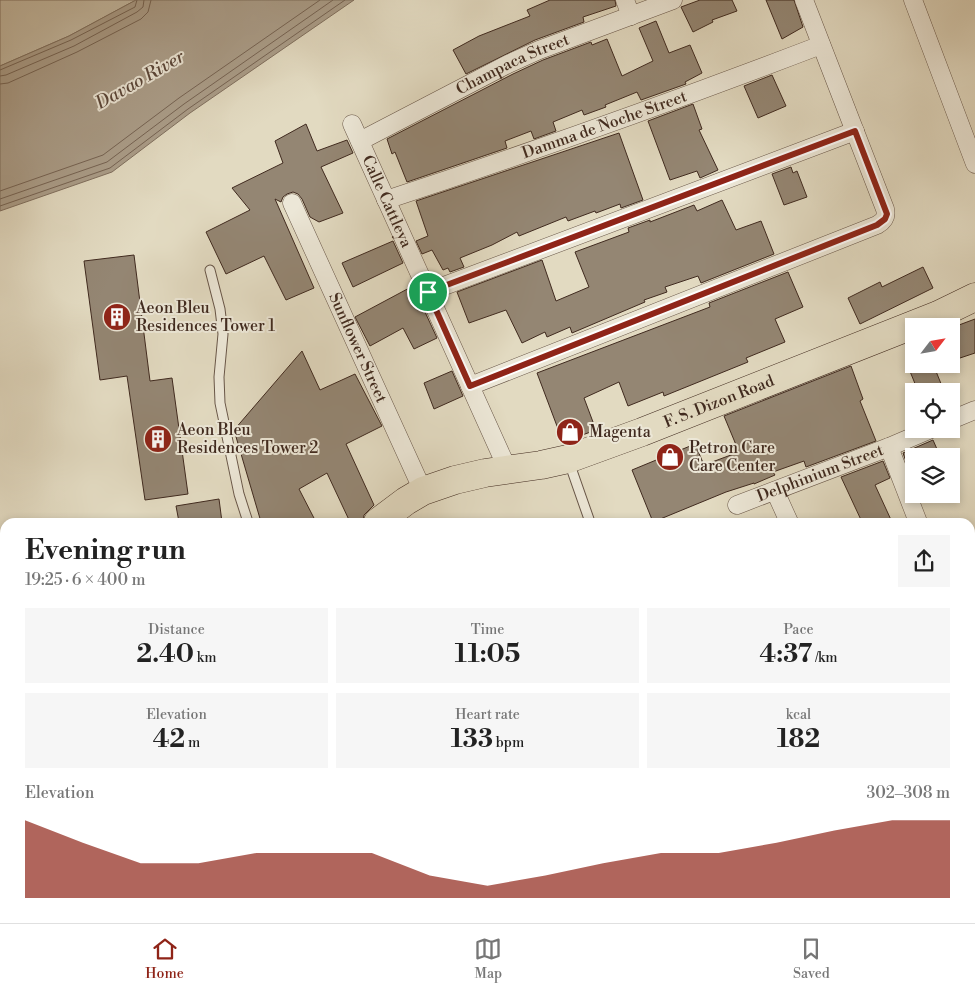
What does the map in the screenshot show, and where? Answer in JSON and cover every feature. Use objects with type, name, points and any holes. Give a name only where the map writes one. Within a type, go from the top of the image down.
[{"type":"main road","name":"F. S. Dizon Road","points":[[383,518],[423,491],[455,480],[485,473],[568,459],[642,432],[938,315],[975,297]]},
{"type":"street","name":"Champaca Street","points":[[360,141],[508,64],[628,8],[672,0]]},
{"type":"street","points":[[470,386],[877,225],[885,219],[887,214],[804,0]]},
{"type":"street","points":[[913,0],[975,164]]},
{"type":"street","name":"Damma de Noche Street","points":[[386,200],[514,158],[718,84],[821,44]]},
{"type":"street","name":"Calle Cattleya","points":[[352,124],[508,470]]},
{"type":"street","points":[[428,292],[855,131]]},
{"type":"street","name":"Sunflower Street","points":[[292,203],[423,491]]},
{"type":"street","points":[[960,418],[974,415]]},
{"type":"street","name":"Delphinium Street","points":[[737,504],[910,438]]},
{"type":"street","points":[[889,447],[916,518]]},
{"type":"street","points":[[774,491],[786,518]]},
{"type":"lane","points":[[210,270],[220,309],[223,334],[219,377],[220,403],[239,494],[247,518]]},
{"type":"lane","points":[[568,459],[589,518]]},
{"type":"shaded area","points":[[0,0],[136,0],[69,36],[0,66]]},
{"type":"water","name":"Davao River","points":[[136,0],[354,0],[190,113],[112,172],[0,211],[0,66],[69,36]]},
{"type":"building","points":[[550,0],[615,0],[616,6],[583,17],[584,22],[535,40],[466,74],[453,50],[479,36],[530,16],[527,10]]},
{"type":"building","points":[[700,0],[732,0],[737,11],[712,20],[713,22],[693,32],[681,7]]},
{"type":"building","points":[[766,0],[794,0],[803,27],[782,39]]},
{"type":"building","points":[[656,21],[669,53],[690,45],[702,73],[685,82],[686,84],[641,100],[637,92],[584,115],[582,110],[553,122],[556,131],[534,139],[531,131],[505,141],[507,148],[407,182],[395,152],[392,154],[387,139],[513,74],[543,60],[591,42],[592,45],[607,39],[622,76],[653,61],[639,28]]},
{"type":"building","points":[[772,75],[786,106],[758,118],[744,86]]},
{"type":"building","points":[[693,104],[702,129],[699,130],[718,170],[700,178],[697,171],[670,180],[648,121]]},
{"type":"building","points":[[306,124],[317,151],[347,140],[353,153],[321,167],[343,213],[319,222],[310,217],[298,194],[293,192],[287,194],[281,202],[275,199],[314,288],[286,300],[264,256],[226,274],[206,232],[250,210],[232,188],[283,163],[275,141]]},
{"type":"building","points":[[619,133],[643,200],[621,208],[620,204],[596,213],[595,211],[568,221],[566,217],[519,236],[517,232],[460,258],[464,267],[450,272],[448,268],[443,270],[432,250],[422,254],[416,241],[428,236],[416,201]]},
{"type":"building","points":[[791,167],[793,173],[797,171],[807,197],[784,205],[772,174]]},
{"type":"building","points":[[722,200],[736,230],[761,221],[774,254],[701,283],[698,276],[665,287],[667,292],[644,300],[645,302],[572,333],[570,327],[547,337],[545,332],[522,343],[506,310],[469,323],[457,292],[542,260],[556,301],[589,287],[575,252],[629,232],[628,228],[650,220],[650,222],[694,205],[697,211]]},
{"type":"building","points":[[393,241],[403,263],[353,287],[342,263]]},
{"type":"building","points":[[134,255],[150,381],[172,378],[188,494],[145,500],[127,376],[100,380],[84,261]]},
{"type":"building","points":[[923,267],[933,288],[860,324],[848,298],[880,282],[882,287]]},
{"type":"building","points":[[788,272],[803,307],[775,319],[785,342],[746,358],[748,362],[664,396],[663,392],[628,406],[619,382],[584,398],[596,430],[563,442],[537,373],[710,307],[709,303]]},
{"type":"building","points":[[413,286],[437,338],[414,349],[403,328],[370,346],[355,317]]},
{"type":"building","points":[[975,319],[975,353],[960,358],[960,325]]},
{"type":"building","points":[[302,351],[320,390],[355,374],[382,426],[346,444],[374,505],[364,515],[364,518],[348,518],[327,473],[299,489],[314,518],[260,518],[234,430]]},
{"type":"building","points":[[851,366],[863,399],[860,401],[876,441],[806,467],[804,461],[773,472],[775,475],[754,484],[726,492],[663,518],[651,518],[632,470],[695,444],[704,465],[739,452],[724,416]]},
{"type":"building","points":[[452,371],[463,396],[434,409],[424,383]]},
{"type":"building","points":[[911,373],[937,373],[941,383],[915,383]]},
{"type":"building","points":[[933,440],[936,448],[915,448]]},
{"type":"building","points":[[883,461],[890,478],[875,485],[890,518],[860,518],[841,477]]},
{"type":"building","points":[[219,499],[221,518],[178,518],[176,506]]},
{"type":"place","name":"Aeon Bleu Residences Tower 1","points":[[117,317]]},
{"type":"place","name":"Magenta","points":[[570,432]]},
{"type":"place","name":"Aeon Bleu Residences Tower 2","points":[[158,439]]},
{"type":"place","name":"Petron Care Care Center","points":[[670,457]]},
{"type":"route","points":[[855,131],[887,214],[885,219],[877,225],[470,386],[428,292],[855,131]]}]
